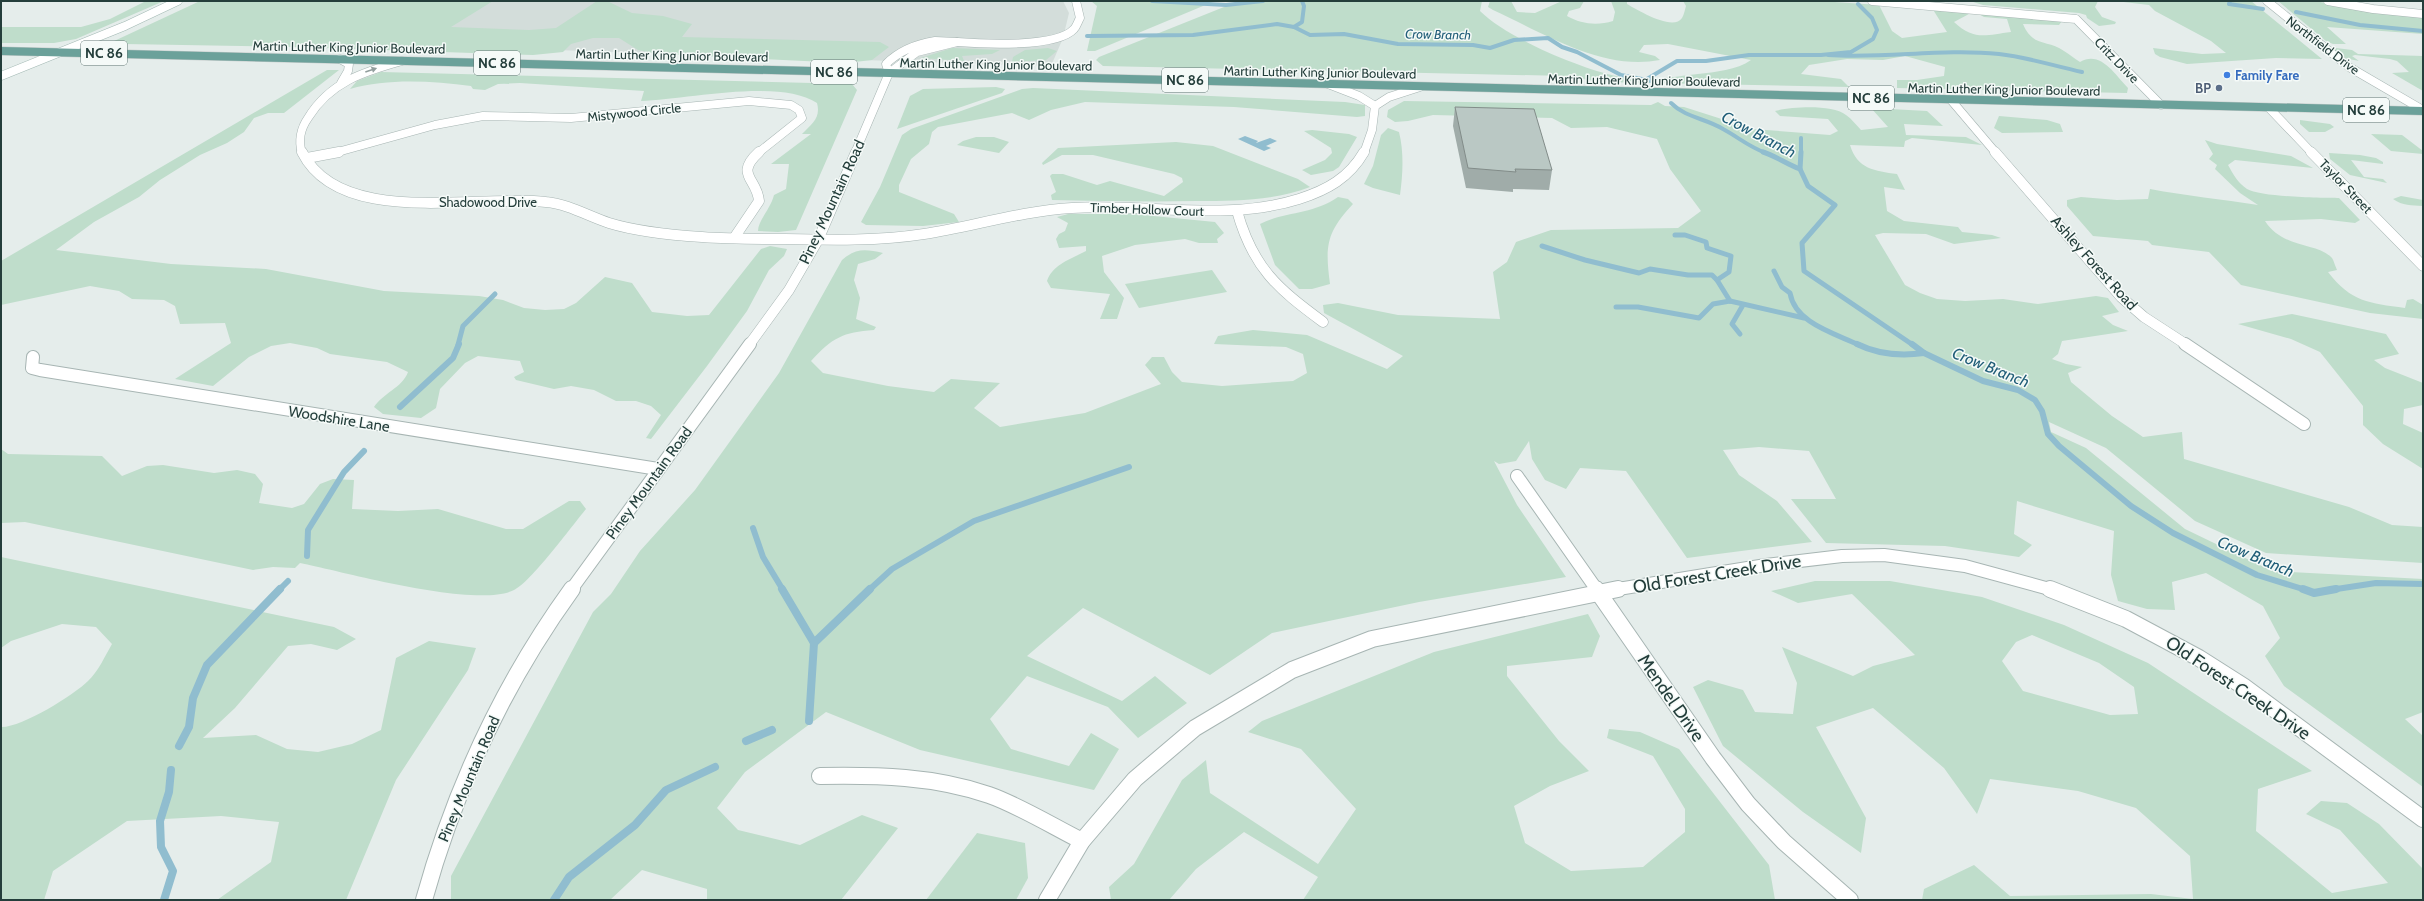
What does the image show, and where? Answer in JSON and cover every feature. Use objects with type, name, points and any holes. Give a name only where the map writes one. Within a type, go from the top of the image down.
[{"type":"main road","name":"Martin Luther King Junior Boulevard","points":[[1,51],[2423,111]]},
{"type":"street","points":[[1,76],[61,52],[178,1]]},
{"type":"street","points":[[889,73],[917,52],[958,42],[1034,42],[1068,35],[1074,31],[1079,23],[1078,4],[1076,1]]},
{"type":"street","points":[[1872,1],[1965,8]]},
{"type":"street","points":[[1959,1],[1965,8]]},
{"type":"street","name":"Northfield Drive","points":[[2267,1],[2349,67],[2423,111]]},
{"type":"street","points":[[2328,1],[2391,12],[2423,14]]},
{"type":"street","points":[[2380,1],[2391,12]]},
{"type":"street","name":"Critz Drive","points":[[1965,8],[2072,18],[2079,21],[2161,105]]},
{"type":"street","name":"Piney Mountain Road","points":[[424,900],[430,877],[466,778],[484,736],[525,659],[552,617],[658,469],[762,330],[789,290],[818,240],[889,73],[886,64],[903,50],[926,42],[958,42]]},
{"type":"street","name":"Shadowood Drive","points":[[340,59],[349,64],[348,71],[341,83],[318,104],[306,122],[300,147],[314,170],[328,181],[345,190],[373,197],[411,202],[505,199],[548,202],[580,210],[615,224],[673,234],[734,238],[818,240]]},
{"type":"street","name":"Shadowood Drive","points":[[341,83],[402,61]]},
{"type":"street","points":[[1328,84],[1359,96],[1375,106],[1389,97],[1420,87]]},
{"type":"street","name":"Ashley Forest Road","points":[[1951,100],[2121,297],[2144,317],[2304,424]]},
{"type":"street","name":"Mistywood Circle","points":[[306,158],[358,148],[463,118],[483,116],[571,118],[724,102],[775,102],[791,105],[800,110],[802,118],[764,148],[749,163],[746,170],[747,176],[760,196],[759,201],[734,238]]},
{"type":"street","name":"Timber Hollow Court","points":[[818,240],[902,236],[1022,214],[1069,208],[1132,206],[1237,211],[1297,200],[1334,185],[1344,178],[1358,163],[1373,124],[1375,106]]},
{"type":"street","name":"Taylor Street","points":[[2268,108],[2423,266]]},
{"type":"street","points":[[1237,211],[1247,242],[1258,263],[1292,299],[1323,322]]},
{"type":"street","name":"Woodshire Lane","points":[[33,357],[32,368],[40,370],[658,469]]},
{"type":"street","name":"Mendel Drive","points":[[1517,476],[1713,758],[1748,804],[1784,842],[1850,900]]},
{"type":"street","name":"Old Forest Creek Drive","points":[[1047,900],[1082,841],[1135,780],[1194,728],[1292,670],[1372,639],[1597,593],[1766,565],[1842,556],[1884,555],[1924,559],[2009,577],[2091,604],[2163,637],[2200,658],[2249,691],[2423,819]]},
{"type":"street","points":[[820,776],[880,775],[943,782],[990,795],[1082,841]]},
{"type":"shaded area","points":[[471,1],[1063,1],[1069,13],[1063,38],[1051,66],[400,45]]},
{"type":"green space","points":[[146,1],[164,1],[76,39],[54,43],[1,43],[1,27],[81,27],[110,19]]},
{"type":"green space","points":[[200,1],[493,1],[451,27],[529,30],[556,28],[597,1],[607,1],[632,13],[663,16],[692,24],[682,37],[880,42],[889,47],[872,60],[846,63],[658,54],[638,50],[619,38],[593,38],[571,44],[563,52],[533,55],[292,47],[124,44],[112,42]]},
{"type":"green space","points":[[1091,1],[1215,1],[1095,51],[1087,51],[1097,6]]},
{"type":"green space","points":[[1239,1],[1482,1],[1480,11],[1492,21],[1544,51],[1601,72],[1637,79],[1668,78],[1719,71],[1739,66],[1751,60],[1668,44],[1644,45],[1639,52],[1655,56],[1660,60],[1638,62],[1616,60],[1574,48],[1553,39],[1488,7],[1490,1],[1511,1],[1517,12],[1535,13],[1562,1],[1584,1],[1580,8],[1569,11],[1567,16],[1578,21],[1595,24],[1613,21],[1615,12],[1611,1],[1627,1],[1627,4],[1654,18],[1671,22],[1677,22],[1682,18],[1686,6],[1683,1],[1820,1],[1879,5],[1892,31],[1902,38],[1947,32],[1932,8],[1959,11],[1969,14],[1954,22],[1968,32],[1981,35],[2011,32],[2007,19],[1984,17],[1977,13],[2062,21],[2059,25],[2023,24],[2031,37],[2041,42],[2058,47],[2080,62],[2088,59],[2095,59],[2101,62],[2113,71],[2128,88],[2127,93],[1897,88],[1897,80],[1917,80],[1944,76],[1945,67],[1905,56],[1883,60],[1847,59],[1809,65],[1801,74],[1841,79],[1849,87],[1601,82],[1566,76],[1103,66],[1096,60],[1099,57]]},
{"type":"green space","points":[[1970,1],[2098,1],[2095,7],[2102,17],[2116,22],[2115,24],[2099,26],[2087,18],[2086,15],[2079,13],[1983,5]]},
{"type":"green space","points":[[2115,1],[2251,1],[2322,59],[2276,58],[2187,64],[2160,57],[2155,54],[2153,48],[2202,54],[2226,53],[2211,41],[2155,11],[2149,5]]},
{"type":"green space","points":[[2278,1],[2315,1],[2357,9],[2423,18],[2423,34],[2327,27],[2346,44],[2333,44],[2326,41]]},
{"type":"green space","points":[[952,48],[1000,50],[992,54],[962,56],[964,61],[921,58]]},
{"type":"green space","points":[[1048,48],[1057,51],[1046,60],[1012,62],[1013,57],[1025,50]]},
{"type":"green space","points":[[2332,49],[2352,50],[2358,54],[2423,56],[2423,91],[2392,73],[2409,72],[2397,61],[2355,55],[2352,56],[2359,61],[2344,58]]},
{"type":"green space","points":[[327,70],[339,70],[284,113],[268,113],[254,118],[244,132],[227,143],[200,155],[160,180],[139,197],[94,222],[56,250],[171,264],[266,269],[384,291],[479,296],[503,300],[524,308],[545,310],[564,309],[576,303],[605,277],[632,283],[652,312],[687,316],[709,315],[761,249],[770,246],[787,249],[784,256],[769,270],[747,311],[651,439],[646,438],[661,415],[651,406],[636,401],[616,401],[594,390],[571,386],[554,389],[516,380],[514,377],[524,372],[520,361],[478,356],[465,363],[440,389],[436,408],[421,418],[383,414],[374,407],[405,378],[408,372],[387,362],[330,354],[317,348],[290,343],[271,346],[249,357],[213,386],[175,379],[231,343],[225,323],[180,324],[175,306],[164,300],[132,299],[119,291],[90,286],[1,305],[1,261]]},
{"type":"green space","points":[[381,72],[852,84],[857,90],[796,230],[778,232],[758,231],[760,223],[774,195],[786,189],[789,164],[771,164],[811,134],[802,134],[815,120],[818,113],[817,103],[800,96],[779,92],[756,91],[641,101],[644,91],[520,83],[498,84],[485,90],[473,89],[471,86],[426,82],[379,83],[350,89],[357,81]]},
{"type":"green space","points":[[996,87],[1005,89],[1002,93],[897,129],[910,96],[923,89]]},
{"type":"green space","points":[[1033,88],[1345,102],[1365,105],[1365,116],[1357,117],[1234,107],[1085,102],[1051,110],[1029,120],[1012,113],[938,127],[932,132],[929,144],[911,159],[899,185],[899,192],[954,214],[959,222],[923,226],[866,225],[861,222],[880,187],[902,135],[911,129],[1022,89]]},
{"type":"green space","points":[[1404,101],[1651,105],[1658,102],[1665,106],[1684,107],[1753,129],[1830,135],[1838,131],[1828,119],[1780,116],[1775,111],[1791,108],[1811,107],[1831,109],[1846,115],[1861,130],[1888,127],[1871,108],[1927,111],[1943,126],[1904,124],[1906,135],[1966,137],[1982,145],[1912,138],[1905,141],[1904,147],[1850,145],[1853,153],[1862,164],[1881,172],[1897,174],[1905,190],[1884,187],[1887,211],[1904,221],[1958,227],[1962,232],[1992,235],[2001,238],[1954,244],[1926,234],[1883,233],[1875,235],[1905,285],[1920,293],[1937,299],[1965,301],[2003,299],[2038,304],[2096,296],[2108,298],[2119,312],[2102,316],[2113,325],[2128,331],[2062,341],[2058,354],[2052,359],[2066,364],[2082,367],[2068,373],[2071,382],[2112,416],[2143,437],[2182,432],[2184,459],[2349,507],[2392,525],[2423,527],[2423,563],[2266,553],[2195,521],[2106,448],[2049,422],[2051,432],[2086,448],[2185,529],[2272,571],[2423,579],[2423,712],[2405,719],[2423,736],[2423,787],[2284,686],[2265,656],[2280,638],[2263,606],[2206,573],[2172,582],[2175,610],[2147,609],[2118,601],[2111,575],[2114,531],[2017,501],[2014,534],[2032,545],[2019,557],[1945,546],[1826,543],[1791,499],[1836,499],[1809,451],[1759,447],[1723,450],[1739,475],[1777,501],[1812,542],[1687,558],[1626,471],[1580,468],[1566,489],[1545,480],[1532,459],[1529,441],[1516,461],[1499,464],[1494,461],[1517,505],[1566,577],[1419,602],[1272,633],[1210,675],[1083,608],[1027,656],[1122,701],[1155,676],[1187,703],[1138,738],[1108,707],[1027,676],[990,719],[1011,749],[1069,766],[1091,733],[1119,749],[1094,790],[920,750],[826,712],[745,772],[717,808],[738,830],[800,845],[862,815],[898,828],[841,900],[707,900],[707,889],[642,870],[610,900],[451,900],[451,876],[593,612],[611,594],[640,551],[695,490],[779,373],[842,260],[852,253],[866,250],[883,253],[875,259],[858,264],[854,280],[860,298],[856,319],[876,327],[874,330],[854,332],[839,338],[825,347],[811,361],[823,373],[888,386],[934,392],[951,379],[1000,383],[974,408],[1000,427],[1085,413],[1161,384],[1145,365],[1152,357],[1164,357],[1172,372],[1182,382],[1222,386],[1293,381],[1307,373],[1303,354],[1286,347],[1214,344],[1218,336],[1253,330],[1307,335],[1387,369],[1403,356],[1324,313],[1323,305],[1338,303],[1398,315],[1500,319],[1493,272],[1507,262],[1516,242],[1551,230],[1678,228],[1701,211],[1670,169],[1657,139],[1607,127],[1571,128],[1552,118],[1433,115],[1408,121],[1395,122],[1387,117],[1388,110]]},
{"type":"green space","points":[[1999,116],[2047,120],[2060,124],[2063,132],[2002,133],[1994,128]]},
{"type":"green space","points":[[2300,120],[2330,124],[2334,127],[2325,132],[2309,132],[2300,124]]},
{"type":"green space","points":[[1388,128],[1399,132],[1401,140],[1402,179],[1400,195],[1364,184],[1373,166],[1381,135]]},
{"type":"green space","points":[[1312,130],[1349,134],[1357,137],[1339,167],[1333,171],[1311,175],[1302,170],[1325,160],[1332,153],[1331,148],[1304,131]]},
{"type":"green space","points":[[2371,134],[2402,135],[2423,151],[2423,154],[2391,151]]},
{"type":"green space","points":[[976,137],[994,137],[1009,142],[999,153],[957,145],[963,141]]},
{"type":"green space","points":[[2205,140],[2217,144],[2291,156],[2313,168],[2235,160],[2228,165],[2241,184],[2254,192],[2319,198],[2339,198],[2360,220],[2355,223],[2321,219],[2265,221],[2272,230],[2290,241],[2318,249],[2332,258],[2337,270],[2328,272],[2336,282],[2353,295],[2371,302],[2405,308],[2407,300],[2413,299],[2423,305],[2423,319],[2370,313],[2241,285],[2209,252],[2152,245],[2148,241],[2093,236],[2067,206],[2067,200],[2081,197],[2117,200],[2148,199],[2150,189],[2258,205],[2240,193],[2215,169],[2217,165],[2209,159],[2213,154]]},
{"type":"green space","points":[[1176,142],[1213,146],[1298,179],[1310,187],[1296,192],[1268,198],[1239,200],[1052,200],[1051,195],[1056,192],[1050,176],[1052,174],[1063,174],[1097,185],[1110,181],[1164,196],[1183,182],[1182,178],[1174,174],[1093,155],[1062,155],[1043,165],[1042,163],[1058,148]]},
{"type":"green space","points":[[2329,153],[2360,155],[2376,158],[2383,162],[2383,164],[2351,160],[2364,177],[2383,179],[2387,183],[2350,175],[2330,159]]},
{"type":"green space","points":[[2401,196],[2423,200],[2423,206],[2404,204],[2393,199]]},
{"type":"green space","points":[[1338,197],[1348,199],[1353,204],[1337,223],[1330,241],[1328,250],[1328,271],[1330,284],[1312,289],[1299,289],[1275,265],[1260,224],[1318,207]]},
{"type":"green space","points":[[1068,214],[1133,214],[1215,222],[1224,233],[1217,239],[1218,243],[1199,243],[1185,239],[1135,245],[1102,256],[1104,272],[1124,298],[1117,319],[1100,319],[1110,294],[1051,288],[1047,281],[1058,266],[1086,251],[1086,246],[1059,248],[1056,239],[1059,234],[1065,231],[1068,223],[1057,217]]},
{"type":"green space","points":[[1212,270],[1227,292],[1139,308],[1125,284]]},
{"type":"green space","points":[[2292,314],[2386,334],[2399,354],[2374,360],[2385,368],[2423,383],[2423,405],[2404,409],[2403,424],[2423,433],[2423,469],[2383,444],[2363,425],[2363,406],[2320,352],[2291,339],[2238,324]]},
{"type":"green space","points":[[1,449],[8,454],[102,456],[122,476],[147,466],[163,465],[214,473],[237,470],[255,474],[263,484],[259,503],[292,508],[304,504],[320,484],[333,479],[354,480],[352,509],[398,511],[438,509],[506,529],[523,529],[569,501],[580,501],[586,509],[540,566],[530,577],[514,590],[496,595],[471,595],[441,592],[377,581],[300,563],[295,568],[273,567],[253,570],[25,522],[1,523]]},
{"type":"green space","points":[[1,557],[334,627],[356,639],[337,650],[311,644],[288,646],[235,708],[203,738],[256,735],[287,749],[318,752],[352,744],[381,730],[396,658],[429,641],[476,648],[468,670],[396,780],[346,900],[217,900],[271,862],[279,822],[221,816],[127,821],[53,871],[44,900],[1,900],[1,727],[10,726],[34,717],[60,702],[81,687],[95,673],[112,644],[96,627],[62,624],[11,641],[1,648]]},
{"type":"green space","points":[[1815,581],[1890,581],[1982,597],[2064,625],[2148,663],[2312,771],[2258,789],[2256,831],[2332,893],[2388,883],[2340,830],[2306,814],[2321,801],[2347,803],[2379,824],[2423,869],[2423,900],[1922,900],[1924,889],[1974,865],[2010,896],[2151,894],[2193,899],[2190,856],[2136,808],[2078,791],[1990,779],[1977,814],[1944,768],[1873,708],[1816,727],[1866,818],[1861,853],[1803,812],[1723,746],[1693,687],[1708,680],[1743,690],[1755,712],[1793,714],[1797,683],[1782,647],[1853,676],[1873,666],[1915,655],[1852,594],[1798,603],[1771,591]],"holes":[[[2032,635],[2099,663],[2134,687],[2138,714],[2110,715],[2023,691],[2002,661],[2016,642]]]},
{"type":"green space","points":[[1588,614],[1600,636],[1592,657],[1507,666],[1507,676],[1559,741],[1589,771],[1550,786],[1514,806],[1525,843],[1571,871],[1643,867],[1685,832],[1685,809],[1653,756],[1607,738],[1609,729],[1640,732],[1679,749],[1769,865],[1775,900],[1303,900],[1318,877],[1244,832],[1196,869],[1169,900],[1111,900],[1109,887],[1134,864],[1182,780],[1206,760],[1210,793],[1318,864],[1356,809],[1301,749],[1248,732],[1262,721],[1434,652]]},
{"type":"green space","points":[[977,833],[1025,843],[1028,878],[1016,900],[926,900]]},
{"type":"water","points":[[1245,136],[1258,141],[1256,143],[1270,138],[1277,141],[1266,146],[1271,148],[1264,151],[1238,139]]},
{"type":"building","points":[[1455,107],[1534,109],[1552,170],[1515,169],[1516,172],[1468,168]]},
{"type":"waterway","points":[[1152,1],[1226,5],[1263,1]]},
{"type":"waterway","name":"Crow Branch","points":[[1294,27],[1302,22],[1304,6],[1302,1]]},
{"type":"waterway","points":[[2230,1],[2229,4],[2263,9]]},
{"type":"waterway","points":[[1647,79],[1677,61],[1706,61],[1749,55],[1821,55],[1851,52],[1873,39],[1877,30],[1872,18],[1858,4]]},
{"type":"waterway","points":[[2296,12],[2360,25],[2423,31]]},
{"type":"waterway","points":[[1087,36],[1193,35],[1277,24],[1294,27]]},
{"type":"waterway","name":"Crow Branch","points":[[1294,27],[1310,35],[1344,34],[1398,44],[1473,45],[1490,48],[1514,40],[1548,38],[1562,47],[1577,52],[1621,75],[1652,81]]},
{"type":"waterway","points":[[1828,55],[1871,56],[1978,52],[2020,57],[2082,72]]},
{"type":"waterway","name":"Crow Branch","points":[[1671,103],[1683,112],[1716,125],[1763,152]]},
{"type":"waterway","points":[[1801,138],[1801,152]]},
{"type":"waterway","name":"Crow Branch","points":[[1763,152],[1800,169]]},
{"type":"waterway","points":[[1800,169],[1801,152]]},
{"type":"waterway","name":"Crow Branch","points":[[1800,169],[1808,186],[1835,205],[1802,243],[1804,271],[1913,345]]},
{"type":"waterway","points":[[1675,235],[1685,235],[1706,242],[1707,248],[1731,256],[1729,272],[1717,280]]},
{"type":"waterway","points":[[1542,246],[1585,260],[1639,273],[1650,269],[1688,275],[1712,275],[1717,280]]},
{"type":"waterway","points":[[1774,271],[1782,287],[1790,293],[1793,303],[1799,312],[1807,319],[1817,326],[1859,345]]},
{"type":"waterway","points":[[1717,280],[1730,301]]},
{"type":"waterway","points":[[458,345],[463,326],[495,294]]},
{"type":"waterway","points":[[1616,307],[1638,307],[1699,318],[1713,304],[1730,301]]},
{"type":"waterway","points":[[1730,301],[1804,318]]},
{"type":"waterway","points":[[1740,334],[1732,324],[1743,305]]},
{"type":"waterway","points":[[400,407],[453,358],[459,344]]},
{"type":"waterway","points":[[1857,344],[1881,352],[1907,354],[1924,353]]},
{"type":"waterway","name":"Crow Branch","points":[[1912,344],[1924,353]]},
{"type":"waterway","name":"Crow Branch","points":[[1924,353],[1983,381],[2018,390],[2035,400],[2042,411],[2048,434],[2059,446],[2131,506],[2173,533],[2257,575],[2304,590]]},
{"type":"waterway","points":[[307,556],[308,530],[344,472],[364,451]]},
{"type":"waterway","points":[[869,590],[892,569],[974,521],[1129,467]]},
{"type":"waterway","points":[[753,528],[763,557],[783,590]]},
{"type":"waterway","points":[[280,589],[288,581]]},
{"type":"waterway","name":"Crow Branch","points":[[2333,590],[2376,583],[2423,584]]},
{"type":"waterway","points":[[179,746],[189,727],[193,698],[207,665],[280,589]]},
{"type":"waterway","points":[[782,589],[814,643]]},
{"type":"waterway","points":[[814,643],[870,589]]},
{"type":"waterway","name":"Crow Branch","points":[[2304,590],[2314,593],[2333,590]]},
{"type":"waterway","points":[[809,721],[814,643]]},
{"type":"waterway","points":[[746,741],[772,730]]},
{"type":"waterway","points":[[554,900],[569,877],[635,825],[666,790],[715,767]]},
{"type":"waterway","points":[[164,900],[173,871],[161,847],[160,821],[169,792],[171,770]]},
{"type":"place","name":"Family Fare","points":[[2227,75]]},
{"type":"place","name":"BP","points":[[2219,88]]}]
